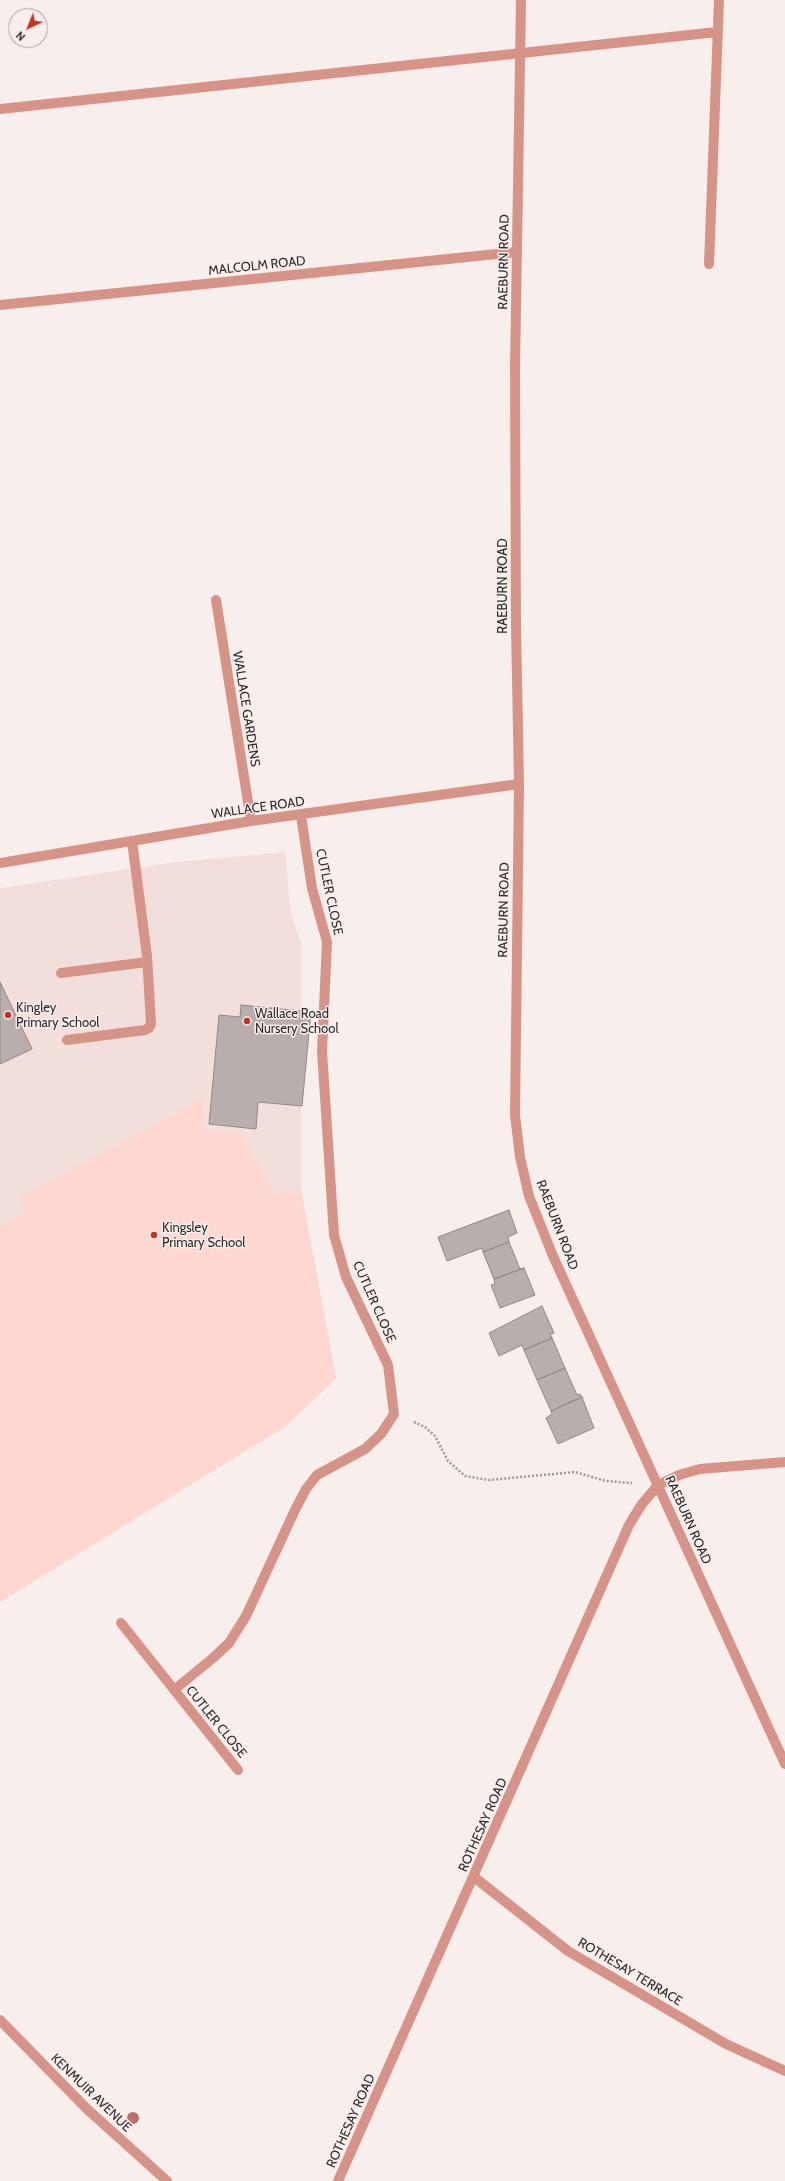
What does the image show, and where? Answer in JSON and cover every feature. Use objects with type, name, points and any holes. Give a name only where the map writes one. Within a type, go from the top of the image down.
[{"type":"street","name":"RAEBURN ROAD","points":[[521,0],[522,54],[516,252],[516,626],[519,784],[515,1115],[520,1157],[529,1196],[553,1256],[785,1764]]},
{"type":"street","points":[[709,264],[719,0]]},
{"type":"street","points":[[0,109],[717,32]]},
{"type":"street","name":"MALCOLM ROAD","points":[[0,305],[516,252]]},
{"type":"street","name":"WALLACE GARDENS","points":[[216,600],[251,822]]},
{"type":"street","name":"WALLACE ROAD","points":[[0,863],[251,822],[519,784]]},
{"type":"street","name":"CUTLER CLOSE","points":[[174,1690],[229,1643],[246,1616],[306,1489],[317,1475],[364,1449],[381,1434],[394,1414],[388,1365],[346,1276],[334,1235],[322,1051],[327,942],[312,888],[300,816]]},
{"type":"street","points":[[67,1040],[149,1028],[151,1024],[147,962],[132,841]]},
{"type":"street","points":[[61,973],[147,962]]},
{"type":"street","points":[[658,1485],[679,1475],[700,1469],[785,1462]]},
{"type":"street","name":"ROTHESAY ROAD","points":[[338,2181],[629,1525],[642,1504],[658,1485]]},
{"type":"street","name":"CUTLER CLOSE","points":[[121,1623],[238,1770]]},
{"type":"street","name":"ROTHESAY TERRACE","points":[[474,1877],[568,1951],[726,2044],[785,2071]]},
{"type":"street","name":"KENMUIR AVENUE","points":[[0,2020],[87,2109],[167,2181]]},
{"type":"path","points":[[394,1414],[425,1426],[435,1436],[448,1461],[465,1476],[489,1480],[575,1472],[606,1481],[658,1485]]},
{"type":"shaded area","name":"Kingsley Primary School","points":[[285,852],[291,915],[301,942],[301,1190],[336,1378],[286,1426],[0,1602],[0,888],[177,862]]},
{"type":"shaded area","name":"Kingsley Primary School","points":[[202,1099],[205,1131],[242,1134],[274,1194],[301,1190],[336,1378],[286,1426],[0,1602],[0,1227],[25,1213],[18,1198]]},
{"type":"building","name":"Kingley Primary School","points":[[0,982],[32,1049],[0,1064]]},
{"type":"building","points":[[241,1005],[311,1012],[302,1106],[258,1102],[256,1129],[209,1124],[219,1015],[240,1017]]},
{"type":"building","points":[[509,1210],[517,1233],[508,1237],[509,1242],[483,1252],[482,1248],[447,1261],[438,1237]]},
{"type":"building","points":[[509,1242],[520,1269],[524,1268],[494,1279],[483,1252]]},
{"type":"building","points":[[524,1268],[535,1295],[500,1308],[491,1285],[495,1284],[494,1279]]},
{"type":"building","points":[[542,1306],[554,1333],[550,1334],[552,1338],[524,1350],[522,1345],[499,1356],[489,1333]]},
{"type":"building","points":[[552,1338],[565,1368],[537,1380],[524,1350]]},
{"type":"building","points":[[565,1368],[577,1395],[580,1394],[582,1397],[551,1411],[537,1380]]},
{"type":"building","points":[[582,1397],[594,1428],[558,1444],[546,1418],[552,1414],[551,1411]]},
{"type":"place","name":"Kingley Primary School","points":[[8,1015]]},
{"type":"place","name":"Wallace Road Nursery School","points":[[247,1021]]},
{"type":"place","name":"Kingsley Primary School","points":[[154,1235]]}]
